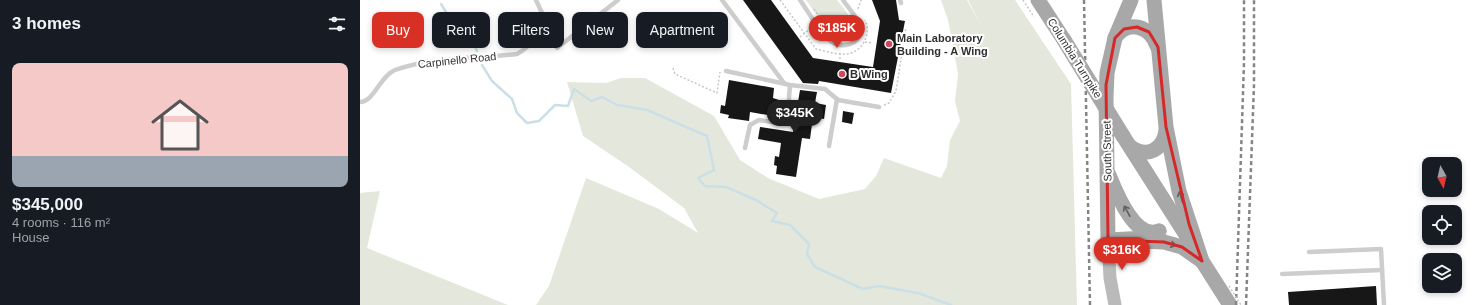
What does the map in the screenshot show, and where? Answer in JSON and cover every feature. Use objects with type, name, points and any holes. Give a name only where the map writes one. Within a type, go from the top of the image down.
[{"type":"main road","name":"Columbia Turnpike","points":[[1038,0],[1202,261]]},
{"type":"main road","name":"South Street","points":[[1108,240],[1106,85],[1109,62],[1115,38],[1131,0]]},
{"type":"main road","points":[[1154,0],[1166,127],[1179,191],[1202,261]]},
{"type":"main road","points":[[1115,38],[1124,29],[1137,27],[1149,32],[1158,47]]},
{"type":"main road","points":[[1127,141],[1143,153],[1155,150],[1163,142],[1166,127]]},
{"type":"main road","points":[[1107,166],[1116,190],[1133,221],[1144,231],[1154,233],[1159,231]]},
{"type":"main road","points":[[1108,240],[1134,240],[1147,238],[1159,231],[1163,226],[1165,214],[1161,195]]},
{"type":"main road","points":[[1134,240],[1149,243],[1164,242],[1182,248],[1202,261],[1225,288],[1230,305]]},
{"type":"street","name":"South Street","points":[[1108,240],[1110,278],[1115,305]]},
{"type":"lane","points":[[536,0],[542,12]]},
{"type":"lane","points":[[564,42],[618,0]]},
{"type":"lane","points":[[722,0],[784,83]]},
{"type":"lane","points":[[800,0],[831,42],[844,46],[858,38],[860,29],[855,16],[843,0]]},
{"type":"lane","name":"Carpinello Road","points":[[360,102],[364,102],[369,99],[382,79],[393,71],[426,62],[517,54],[528,48]]},
{"type":"lane","points":[[726,71],[790,85],[825,89],[837,99],[879,107]]},
{"type":"lane","points":[[745,148],[750,125],[759,120],[787,124],[790,85]]},
{"type":"lane","points":[[829,146],[837,99]]},
{"type":"lane","points":[[1309,252],[1381,249],[1384,305]]},
{"type":"lane","points":[[1282,274],[1382,270]]},
{"type":"path","points":[[780,0],[816,49],[847,54],[860,47],[864,42],[867,30],[866,22],[862,17]]},
{"type":"path","points":[[858,11],[861,0]]},
{"type":"path","points":[[813,7],[831,32],[836,35],[846,33],[850,28],[851,24],[848,18]]},
{"type":"path","points":[[879,107],[889,103],[896,91],[906,27]]},
{"type":"path","points":[[864,42],[872,43]]},
{"type":"path","points":[[840,53],[840,60]]},
{"type":"path","points":[[673,68],[675,74],[717,93],[720,70],[726,71]]},
{"type":"path","points":[[1225,288],[1241,305]]},
{"type":"highlighted area","points":[[1137,27],[1149,32],[1158,47],[1166,127],[1189,224],[1202,261],[1182,247],[1164,242],[1108,240],[1106,85],[1115,38],[1124,29]]},
{"type":"shaded area","points":[[806,0],[837,0],[850,18],[852,32],[843,38],[831,36]]},
{"type":"shaded area","points":[[941,0],[967,0],[981,25],[968,0],[1015,0],[1071,84],[1077,305],[536,305],[549,286],[586,178],[659,209],[698,233],[684,208],[629,167],[583,136],[567,82],[606,83],[621,78],[645,78],[714,116],[740,160],[768,178],[819,199],[865,189],[876,176],[884,158],[941,178],[947,166],[950,140],[960,121],[955,101],[958,74],[948,20]]},
{"type":"shaded area","points":[[380,191],[367,248],[508,305],[360,305],[360,193]]},
{"type":"building","points":[[743,0],[771,0],[813,58],[873,67],[880,21],[872,0],[896,0],[899,20],[905,21],[891,93],[819,81],[818,84],[803,83]]},
{"type":"building","points":[[729,80],[774,88],[773,98],[782,101],[779,117],[750,112],[749,121],[728,118],[729,115],[720,113],[721,105],[725,106]]},
{"type":"building","points":[[800,90],[817,92],[815,103],[826,105],[824,119],[813,117],[810,139],[802,138],[796,177],[776,174],[777,166],[774,165],[775,156],[779,157],[781,143],[758,139],[760,127],[793,132]]},
{"type":"building","points":[[843,111],[854,113],[852,124],[842,122]]},
{"type":"building","points":[[1376,286],[1377,305],[1289,305],[1288,292]]},
{"type":"waterway","points":[[441,4],[449,17],[468,30],[477,51]]},
{"type":"waterway","points":[[482,65],[492,81],[512,99],[517,113],[527,123],[539,121],[555,105],[568,106],[574,89],[591,101],[602,97],[617,105],[647,110],[707,136],[714,170],[698,178],[705,186],[726,187],[756,200],[777,213],[772,221],[790,225],[809,244],[807,254],[815,267],[863,289],[879,286],[918,293],[951,305]]},
{"type":"railway","points":[[1084,0],[1090,305]]},
{"type":"railway","points":[[1236,305],[1244,63],[1244,0]]},
{"type":"railway","points":[[1246,305],[1254,85],[1254,0]]},
{"type":"place","name":"Main Laboratory Building - A Wing","points":[[889,44]]},
{"type":"place","name":"B Wing","points":[[842,74]]}]
